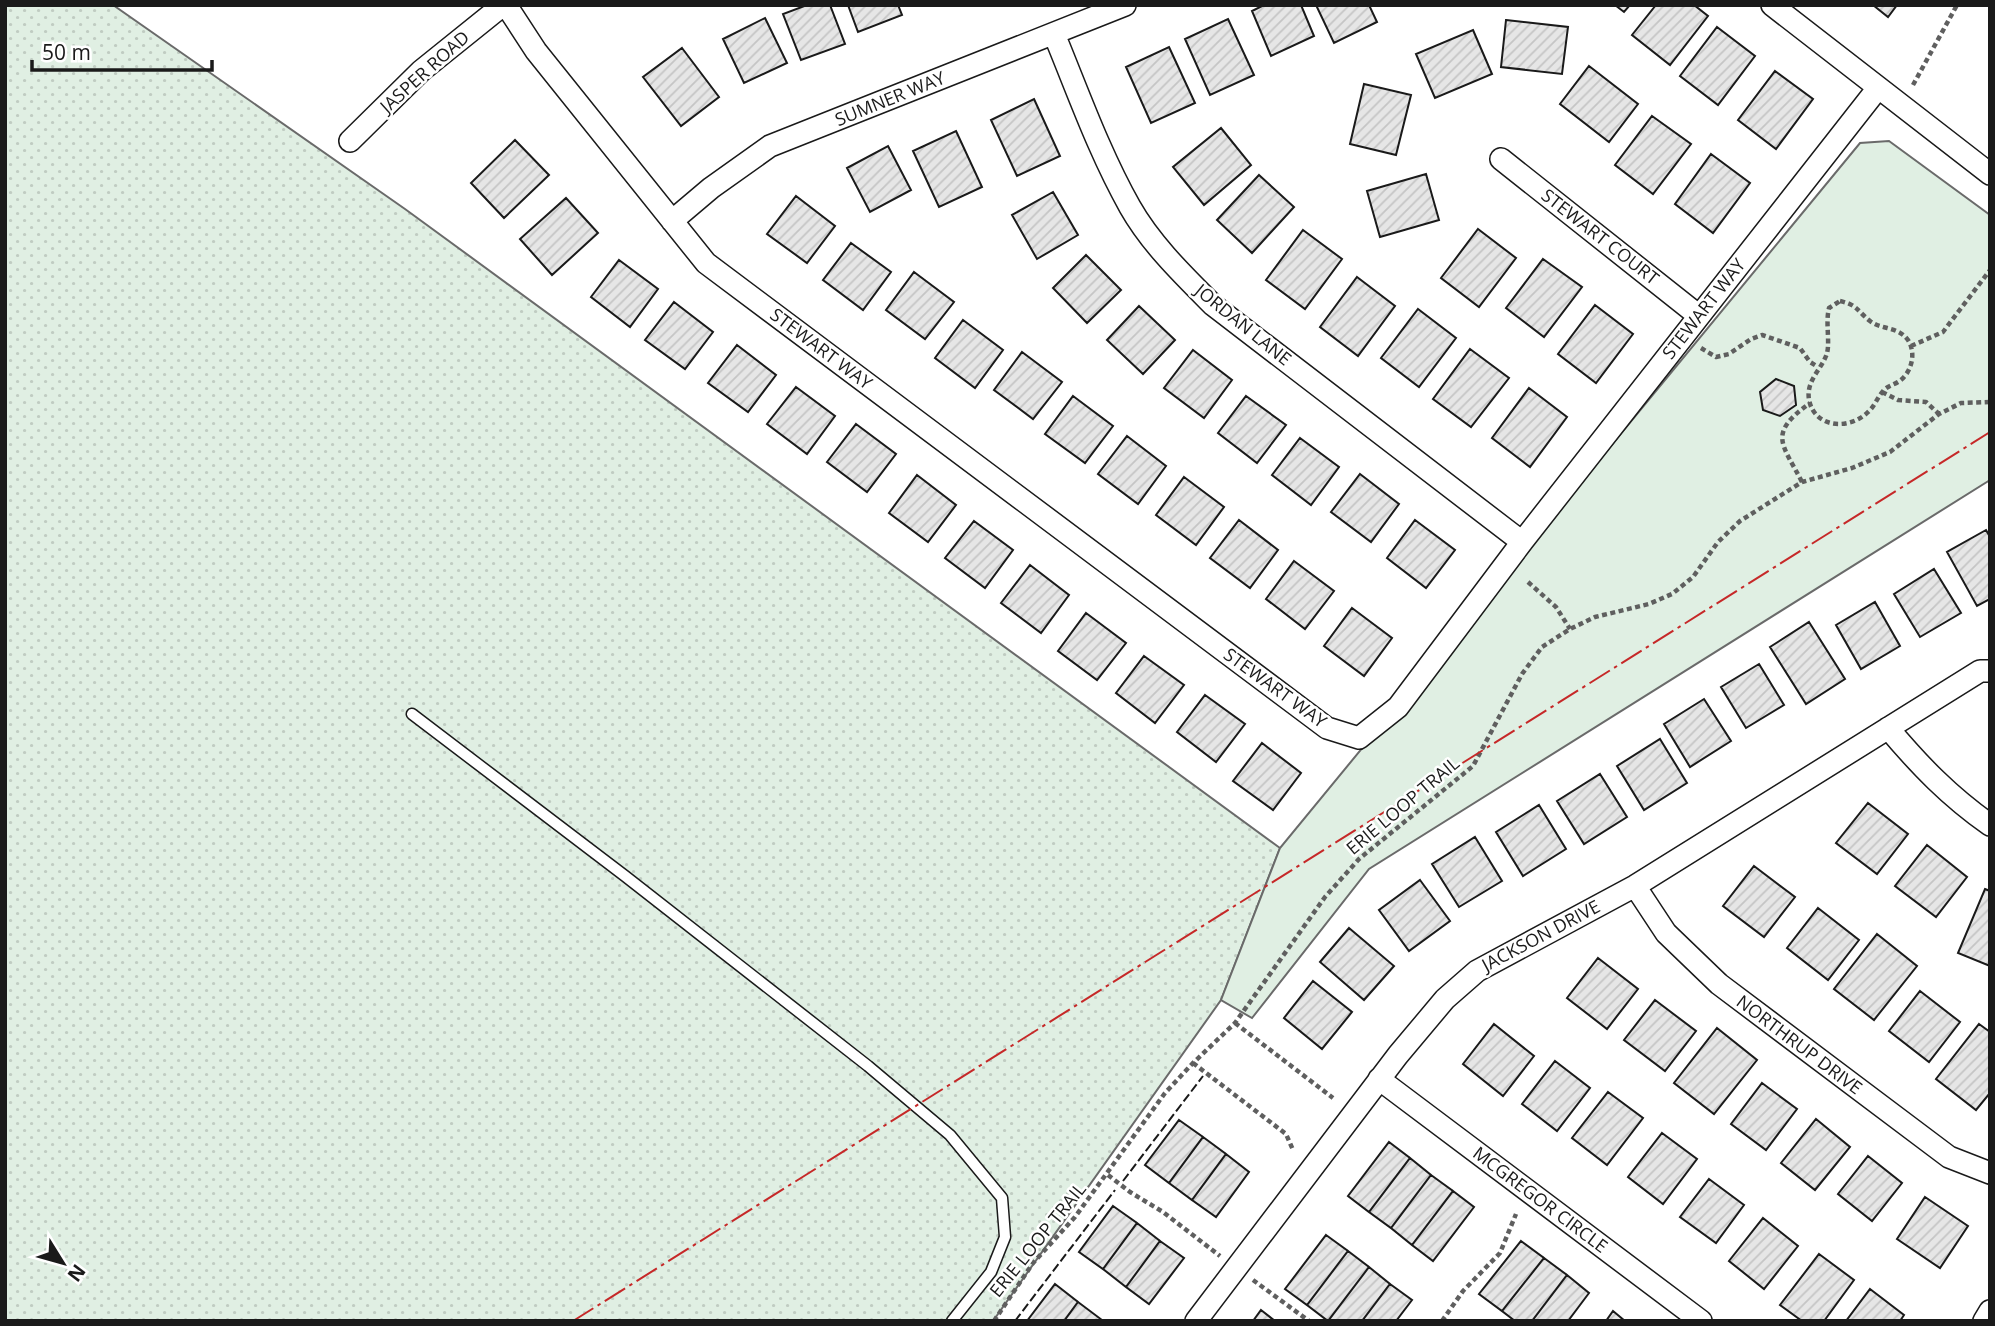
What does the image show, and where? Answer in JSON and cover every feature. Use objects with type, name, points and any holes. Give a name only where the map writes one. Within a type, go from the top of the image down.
[{"type":"street","name":"JASPER ROAD","points":[[350,141],[421,71],[504,5]]},
{"type":"street","points":[[504,5],[536,51],[671,221]]},
{"type":"street","name":"SUMNER WAY","points":[[671,221],[711,188],[770,146],[1125,5]]},
{"type":"street","points":[[1772,5],[1990,174]]},
{"type":"street","name":"JORDAN LANE","points":[[1054,34],[1102,153],[1125,198],[1171,264],[1213,305],[1522,542]]},
{"type":"street","name":"STEWART WAY","points":[[671,221],[706,263],[1327,728],[1359,738],[1398,707],[1522,542],[1878,88]]},
{"type":"street","name":"STEWART COURT","points":[[1501,159],[1699,316]]},
{"type":"street","name":"JACKSON DRIVE","points":[[1196,1321],[1380,1079],[1445,999],[1477,971],[1635,886],[1980,671],[1990,671]]},
{"type":"street","points":[[1888,728],[1922,768],[1959,804],[1990,825]]},
{"type":"street","name":"NORTHRUP DRIVE","points":[[1635,886],[1666,933],[1719,984],[1949,1157],[1990,1173]]},
{"type":"street","name":"MCGREGOR CIRCLE","points":[[1380,1079],[1701,1321]]},
{"type":"street","points":[[1984,1321],[1990,1311]]},
{"type":"lane","points":[[412,714],[868,1066],[950,1135],[1002,1198],[1005,1237],[991,1272],[952,1321]]},
{"type":"path","points":[[1913,85],[1957,5]]},
{"type":"path","points":[[1911,346],[1943,332],[1990,270]]},
{"type":"path","points":[[1840,301],[1856,306],[1871,322],[1900,332],[1911,346],[1911,365],[1906,375],[1882,391],[1870,411],[1847,424],[1835,425],[1820,419],[1808,396],[1811,380],[1826,357],[1829,308],[1840,301]]},
{"type":"path","points":[[1701,348],[1716,357],[1729,354],[1762,335],[1800,348],[1810,362],[1818,367]]},
{"type":"path","points":[[1882,391],[1898,400],[1926,402],[1939,414]]},
{"type":"path","name":"ERIE LOOP TRAIL","points":[[994,1321],[1033,1263],[1075,1217],[1108,1175],[1165,1093],[1235,1024],[1325,897],[1359,859],[1473,766],[1522,674],[1542,647],[1595,617],[1649,604],[1672,594],[1693,577],[1718,542],[1740,521],[1802,482],[1852,468],[1890,452],[1939,414],[1961,403],[1990,402]]},
{"type":"path","points":[[1802,482],[1784,446],[1782,435],[1785,425],[1810,404]]},
{"type":"path","points":[[1528,582],[1556,607],[1570,629]]},
{"type":"path","points":[[1235,1024],[1333,1098]]},
{"type":"path","points":[[1193,1063],[1286,1133],[1293,1150]]},
{"type":"path","points":[[1108,1175],[1163,1212],[1221,1257]]},
{"type":"path","points":[[1442,1321],[1463,1291],[1500,1253],[1516,1214]]},
{"type":"path","points":[[1252,1280],[1308,1321]]},
{"type":"green space","points":[[5,5],[113,5],[405,209],[1280,848],[1221,1000],[993,1321],[5,1321]]},
{"type":"green space","points":[[1889,141],[1990,215],[1990,480],[1369,869],[1252,1018],[1221,1000],[1280,848],[1860,143]]},
{"type":"building","points":[[807,5],[830,5],[845,44],[801,60],[783,14]]},
{"type":"building","points":[[848,5],[898,5],[902,15],[858,32]]},
{"type":"building","points":[[1264,5],[1301,5],[1314,36],[1271,56],[1252,11]]},
{"type":"building","points":[[1316,5],[1369,5],[1377,22],[1334,43]]},
{"type":"building","points":[[1615,5],[1630,5],[1624,12]]},
{"type":"building","points":[[1656,5],[1694,5],[1708,16],[1670,65],[1632,35]]},
{"type":"building","points":[[1873,5],[1897,5],[1888,17]]},
{"type":"building","points":[[765,18],[787,63],[744,83],[723,39]]},
{"type":"building","points":[[1228,19],[1254,75],[1210,95],[1185,39]]},
{"type":"building","points":[[1506,20],[1568,27],[1562,74],[1501,67]]},
{"type":"building","points":[[1717,27],[1755,56],[1718,105],[1680,76]]},
{"type":"building","points":[[1473,30],[1492,74],[1435,98],[1416,54]]},
{"type":"building","points":[[1169,47],[1195,103],[1151,123],[1126,67]]},
{"type":"building","points":[[682,48],[719,97],[681,126],[643,77]]},
{"type":"building","points":[[1589,66],[1638,104],[1609,142],[1560,104]]},
{"type":"building","points":[[1775,71],[1813,99],[1776,149],[1738,120]]},
{"type":"building","points":[[1364,84],[1411,95],[1396,155],[1350,144]]},
{"type":"building","points":[[1034,99],[1060,156],[1017,176],[991,120]]},
{"type":"building","points":[[1652,116],[1691,144],[1653,194],[1615,165]]},
{"type":"building","points":[[1221,128],[1251,165],[1204,205],[1173,167]]},
{"type":"building","points":[[956,131],[982,187],[939,207],[913,151]]},
{"type":"building","points":[[515,140],[549,175],[504,218],[471,183]]},
{"type":"building","points":[[888,146],[911,190],[870,212],[847,168]]},
{"type":"building","points":[[1711,154],[1750,183],[1713,233],[1675,204]]},
{"type":"building","points":[[1426,174],[1439,220],[1380,237],[1367,191]]},
{"type":"building","points":[[1259,175],[1294,207],[1252,253],[1217,220]]},
{"type":"building","points":[[1053,192],[1078,235],[1037,259],[1012,215]]},
{"type":"building","points":[[796,196],[835,226],[807,263],[767,234]]},
{"type":"building","points":[[566,198],[598,233],[552,275],[520,239]]},
{"type":"building","points":[[1478,229],[1516,258],[1479,307],[1441,278]]},
{"type":"building","points":[[1303,230],[1342,259],[1305,309],[1266,280]]},
{"type":"building","points":[[851,243],[891,272],[863,310],[823,280]]},
{"type":"building","points":[[1086,255],[1121,290],[1087,323],[1053,288]]},
{"type":"building","points":[[1543,259],[1582,287],[1544,337],[1506,308]]},
{"type":"building","points":[[619,260],[658,289],[630,327],[591,297]]},
{"type":"building","points":[[914,272],[954,302],[925,339],[886,310]]},
{"type":"building","points":[[1357,277],[1395,306],[1358,356],[1320,327]]},
{"type":"building","points":[[674,302],[713,332],[685,369],[645,340]]},
{"type":"building","points":[[1595,305],[1633,334],[1596,383],[1558,354]]},
{"type":"building","points":[[1139,306],[1175,340],[1143,374],[1107,340]]},
{"type":"building","points":[[1418,309],[1456,338],[1419,387],[1381,358]]},
{"type":"building","points":[[963,320],[1003,350],[975,388],[935,358]]},
{"type":"building","points":[[737,345],[776,375],[748,412],[708,383]]},
{"type":"building","points":[[1470,349],[1509,378],[1471,427],[1433,399]]},
{"type":"building","points":[[1193,350],[1232,380],[1204,418],[1164,388]]},
{"type":"building","points":[[1022,352],[1062,382],[1033,419],[994,390]]},
{"type":"building","points":[[1776,379],[1794,386],[1796,405],[1780,416],[1763,410],[1760,392]]},
{"type":"building","points":[[796,387],[835,416],[807,454],[767,424]]},
{"type":"building","points":[[1529,388],[1567,417],[1530,467],[1492,438]]},
{"type":"building","points":[[1073,396],[1113,426],[1085,463],[1045,434]]},
{"type":"building","points":[[1246,396],[1286,425],[1257,463],[1218,433]]},
{"type":"building","points":[[856,424],[896,454],[867,492],[827,462]]},
{"type":"building","points":[[1127,436],[1166,466],[1138,504],[1098,474]]},
{"type":"building","points":[[1300,438],[1339,467],[1311,505],[1272,475]]},
{"type":"building","points":[[1360,474],[1399,504],[1371,542],[1331,512]]},
{"type":"building","points":[[917,475],[956,505],[928,542],[889,513]]},
{"type":"building","points":[[1184,477],[1224,507],[1196,545],[1156,515]]},
{"type":"building","points":[[1239,520],[1278,550],[1250,588],[1210,558]]},
{"type":"building","points":[[1415,520],[1455,550],[1426,588],[1387,558]]},
{"type":"building","points":[[974,521],[1013,550],[985,588],[945,558]]},
{"type":"building","points":[[1986,530],[1990,537],[1990,599],[1977,606],[1947,552]]},
{"type":"building","points":[[1294,561],[1334,591],[1305,629],[1266,599]]},
{"type":"building","points":[[1030,565],[1069,595],[1041,633],[1001,603]]},
{"type":"building","points":[[1934,569],[1961,613],[1920,637],[1894,594]]},
{"type":"building","points":[[1875,602],[1900,646],[1861,669],[1836,625]]},
{"type":"building","points":[[1352,608],[1392,638],[1364,676],[1324,646]]},
{"type":"building","points":[[1086,613],[1126,643],[1097,680],[1058,651]]},
{"type":"building","points":[[1809,622],[1845,679],[1806,704],[1770,647]]},
{"type":"building","points":[[1144,656],[1184,685],[1155,723],[1116,693]]},
{"type":"building","points":[[1759,664],[1784,705],[1746,728],[1721,687]]},
{"type":"building","points":[[1205,695],[1245,724],[1216,762],[1177,732]]},
{"type":"building","points":[[1704,699],[1731,741],[1690,767],[1664,724]]},
{"type":"building","points":[[1660,739],[1687,783],[1644,810],[1617,766]]},
{"type":"building","points":[[1262,743],[1301,773],[1273,810],[1233,781]]},
{"type":"building","points":[[1600,774],[1627,817],[1584,844],[1557,801]]},
{"type":"building","points":[[1868,803],[1908,834],[1877,874],[1836,843]]},
{"type":"building","points":[[1539,805],[1566,849],[1523,876],[1496,832]]},
{"type":"building","points":[[1475,837],[1502,881],[1459,907],[1432,864]]},
{"type":"building","points":[[1927,845],[1967,877],[1936,917],[1895,886]]},
{"type":"building","points":[[1754,866],[1795,897],[1764,937],[1723,906]]},
{"type":"building","points":[[1420,880],[1450,921],[1409,951],[1379,910]]},
{"type":"building","points":[[1985,889],[1990,891],[1990,966],[1958,953]]},
{"type":"building","points":[[1818,908],[1859,940],[1828,980],[1787,948]]},
{"type":"building","points":[[1349,928],[1394,966],[1364,1000],[1320,962]]},
{"type":"building","points":[[1877,934],[1917,966],[1874,1020],[1834,989]]},
{"type":"building","points":[[1598,958],[1638,989],[1607,1029],[1567,998]]},
{"type":"building","points":[[1313,981],[1352,1012],[1322,1049],[1284,1018]]},
{"type":"building","points":[[1920,991],[1960,1022],[1929,1062],[1889,1031]]},
{"type":"building","points":[[1655,1000],[1696,1031],[1665,1071],[1624,1040]]},
{"type":"building","points":[[1494,1024],[1534,1056],[1503,1096],[1463,1064]]},
{"type":"building","points":[[1979,1024],[1990,1032],[1990,1093],[1976,1110],[1936,1079]]},
{"type":"building","points":[[1717,1028],[1757,1060],[1714,1114],[1674,1083]]},
{"type":"building","points":[[1555,1061],[1590,1088],[1557,1131],[1522,1104]]},
{"type":"building","points":[[1762,1083],[1797,1109],[1766,1150],[1731,1124]]},
{"type":"building","points":[[1608,1092],[1643,1118],[1607,1165],[1572,1138]]},
{"type":"building","points":[[1816,1119],[1850,1147],[1815,1190],[1781,1163]]},
{"type":"building","points":[[1179,1120],[1203,1137],[1169,1183],[1145,1165]]},
{"type":"building","points":[[1662,1133],[1697,1159],[1663,1204],[1628,1177]]},
{"type":"building","points":[[1203,1137],[1226,1154],[1192,1200],[1169,1183]]},
{"type":"building","points":[[1389,1142],[1410,1158],[1369,1212],[1348,1196]]},
{"type":"building","points":[[1226,1154],[1249,1172],[1216,1217],[1192,1200]]},
{"type":"building","points":[[1868,1156],[1902,1183],[1872,1221],[1838,1194]]},
{"type":"building","points":[[1410,1158],[1431,1175],[1391,1228],[1369,1212]]},
{"type":"building","points":[[1431,1175],[1453,1191],[1412,1245],[1391,1228]]},
{"type":"building","points":[[1709,1179],[1744,1205],[1716,1243],[1680,1217]]},
{"type":"building","points":[[1453,1191],[1474,1207],[1433,1261],[1412,1245]]},
{"type":"building","points":[[1925,1197],[1968,1226],[1940,1268],[1897,1239]]},
{"type":"building","points":[[1113,1206],[1137,1223],[1103,1269],[1079,1252]]},
{"type":"building","points":[[1763,1218],[1798,1246],[1764,1289],[1729,1261]]},
{"type":"building","points":[[1137,1223],[1160,1241],[1126,1287],[1103,1269]]},
{"type":"building","points":[[1326,1235],[1348,1251],[1307,1305],[1285,1289]]},
{"type":"building","points":[[1160,1241],[1184,1258],[1149,1304],[1126,1287]]},
{"type":"building","points":[[1521,1241],[1544,1258],[1502,1311],[1479,1294]]},
{"type":"building","points":[[1348,1251],[1369,1267],[1328,1321],[1307,1305]]},
{"type":"building","points":[[1819,1254],[1854,1280],[1824,1321],[1802,1321],[1780,1305]]},
{"type":"building","points":[[1544,1258],[1567,1275],[1532,1321],[1515,1321],[1502,1311]]},
{"type":"building","points":[[1369,1267],[1390,1284],[1362,1321],[1328,1321]]},
{"type":"building","points":[[1567,1275],[1589,1293],[1568,1321],[1532,1321]]},
{"type":"building","points":[[1055,1284],[1078,1302],[1064,1321],[1027,1321]]},
{"type":"building","points":[[1390,1284],[1412,1300],[1396,1321],[1362,1321]]},
{"type":"building","points":[[1870,1289],[1904,1315],[1900,1321],[1846,1321]]},
{"type":"building","points":[[1078,1302],[1102,1320],[1064,1321]]},
{"type":"building","points":[[1261,1310],[1275,1321],[1253,1321]]},
{"type":"building","points":[[1613,1311],[1625,1321],[1606,1321]]},
{"type":"fence","points":[[1123,1181],[1203,1076]]},
{"type":"fence","points":[[1015,1321],[1115,1190]]},
{"type":"power","points":[[573,1321],[1990,432]]}]
